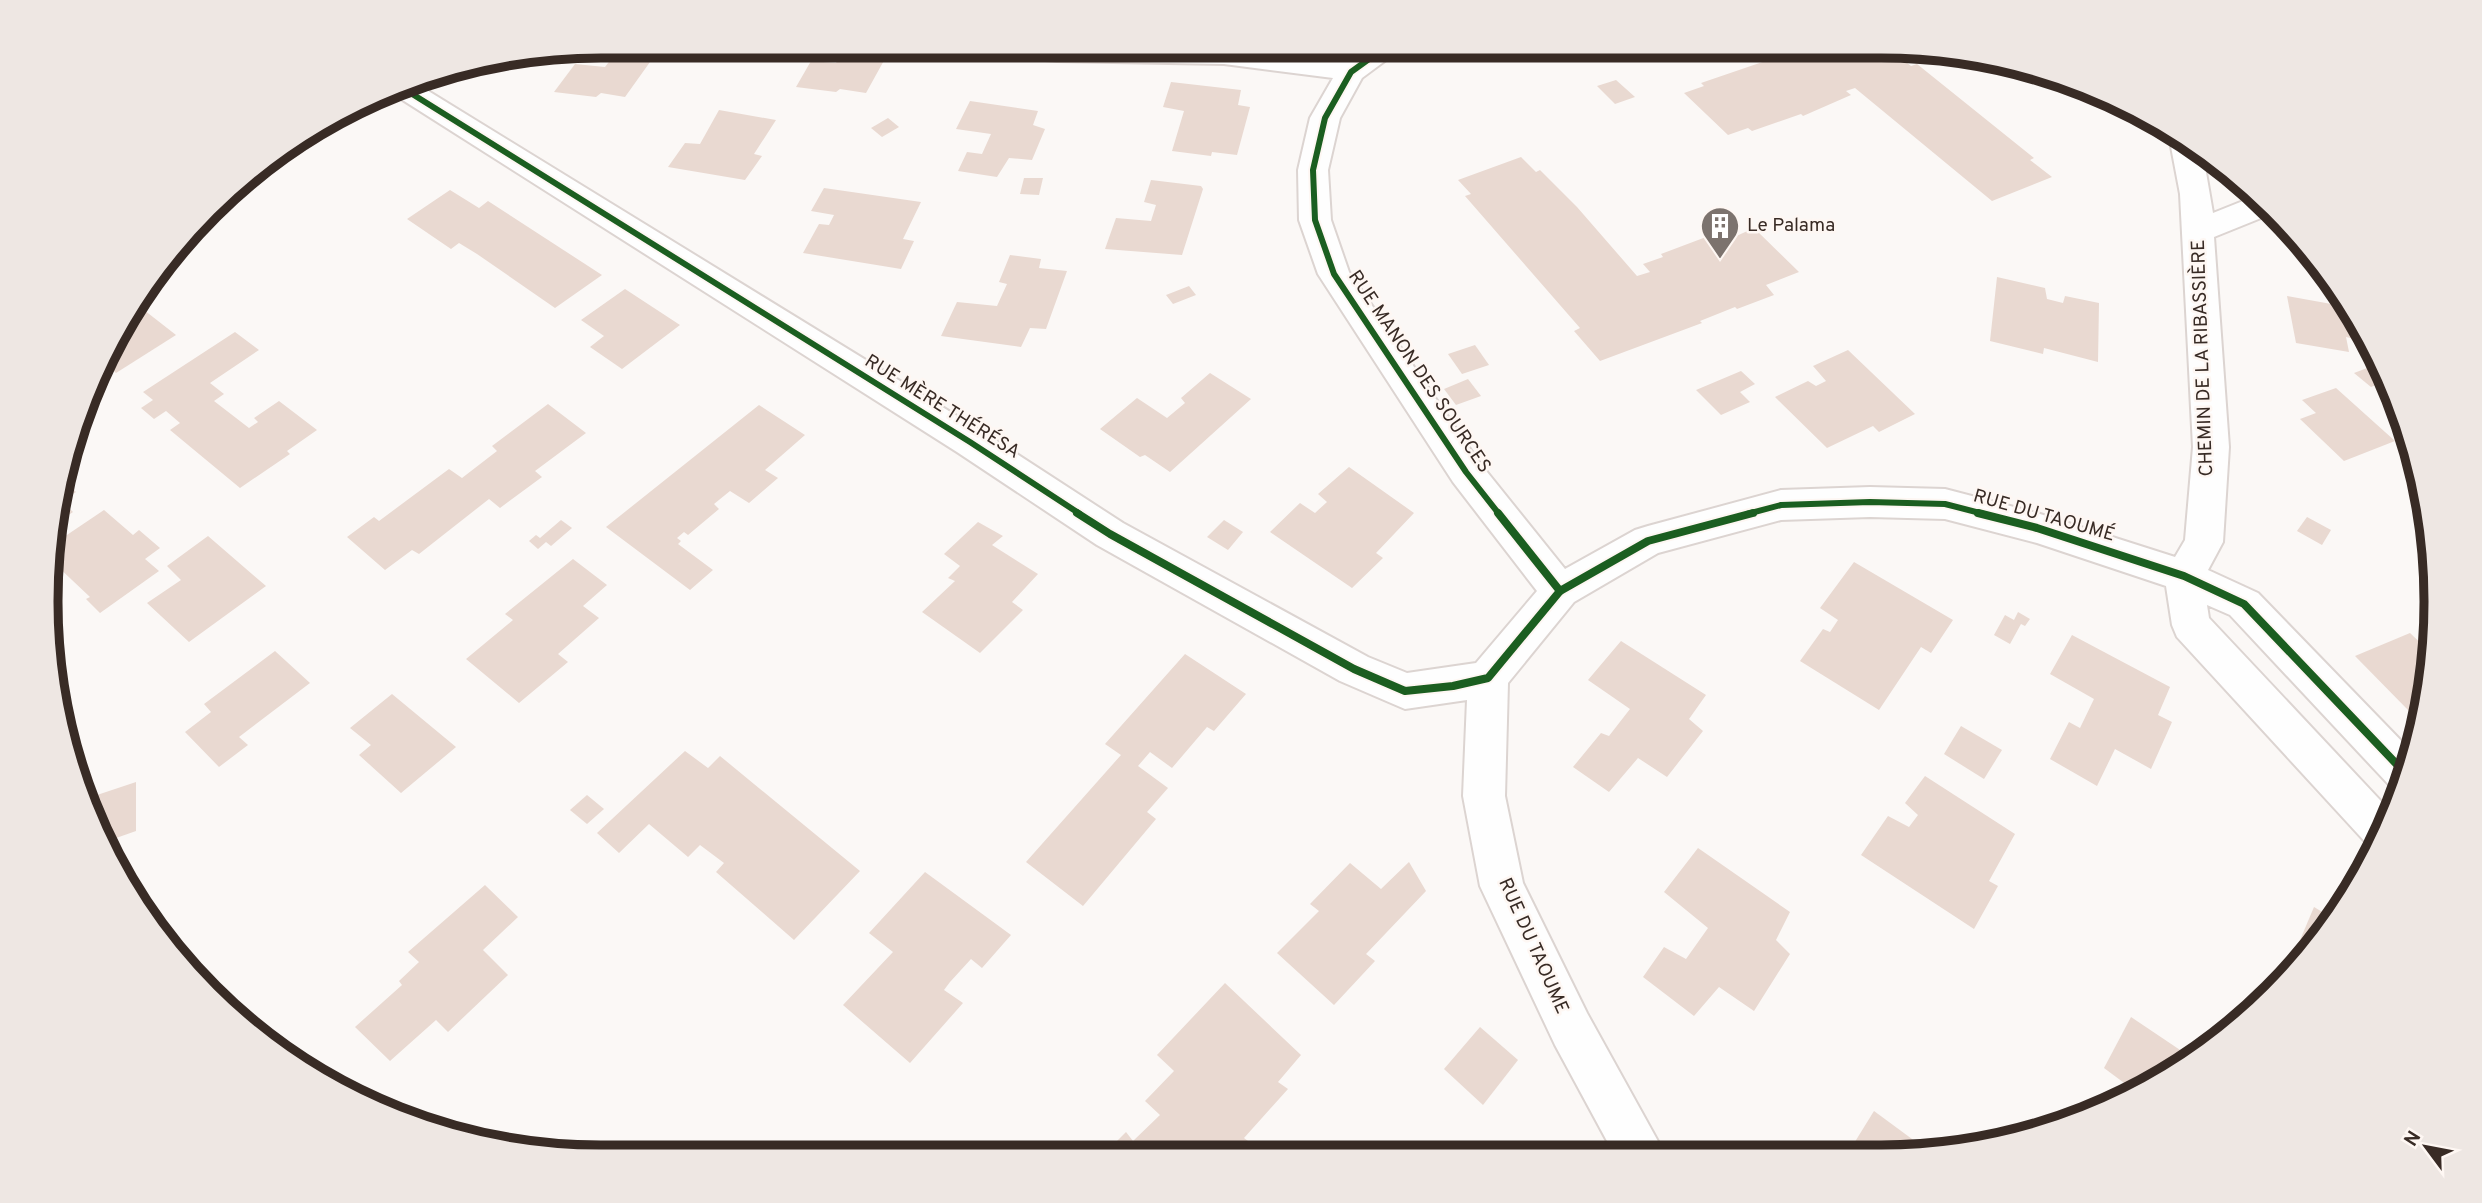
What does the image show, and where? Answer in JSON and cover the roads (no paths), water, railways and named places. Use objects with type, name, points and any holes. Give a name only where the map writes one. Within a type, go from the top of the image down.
[{"type":"street","points":[[1251,58],[1285,60],[1351,72]]},
{"type":"street","name":"RUE MANON DES SOURCES","points":[[1370,58],[1351,72],[1325,118],[1313,170],[1315,220],[1334,274],[1471,480],[1560,591]]},
{"type":"street","name":"RUE MÈRE THÉRÉSA","points":[[411,93],[970,442],[1110,534],[1354,669],[1405,691],[1453,686],[1488,678]]},
{"type":"street","name":"CHEMIN DE LA RIBASSIÈRE","points":[[2184,576],[2204,542],[2211,447],[2196,194],[2187,152]]},
{"type":"street","points":[[2197,232],[2256,209]]},
{"type":"street","name":"RUE DU TAOUMÉ","points":[[1488,678],[1560,591],[1648,541],[1781,505],[1870,502],[1945,504],[2037,527],[2184,576]]},
{"type":"street","points":[[2184,576],[2244,604],[2398,766]]},
{"type":"street","points":[[2184,576],[2191,625],[2376,824]]},
{"type":"street","name":"RUE DU TAOUME","points":[[1488,678],[1484,796],[1502,886],[1571,1029],[1636,1145]]},
{"type":"place","name":"Le Palama","points":[[1720,260]]}]
